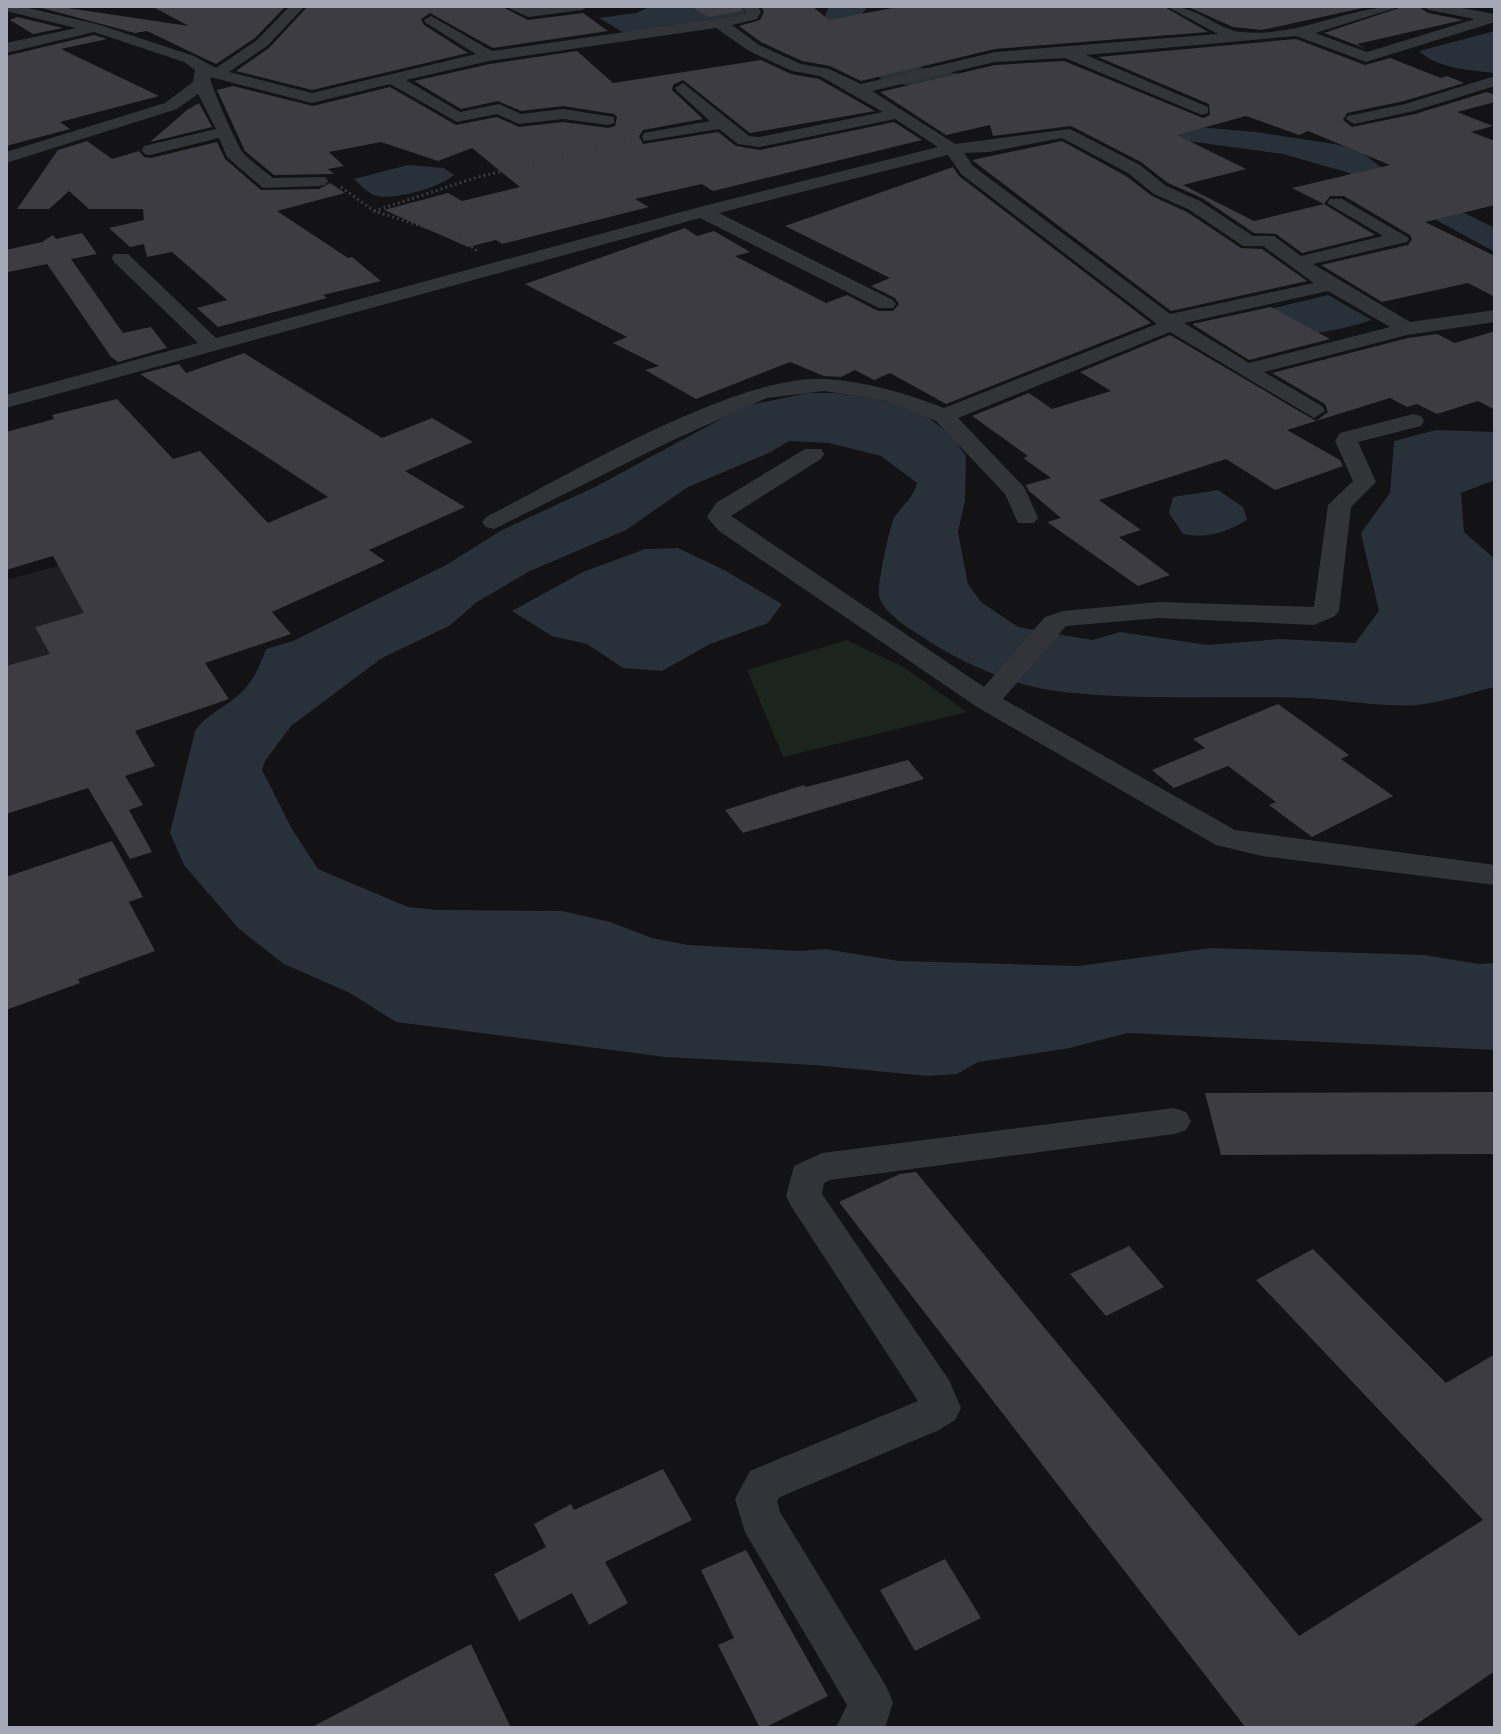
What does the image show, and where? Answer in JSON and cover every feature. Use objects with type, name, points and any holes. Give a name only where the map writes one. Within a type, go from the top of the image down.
[{"type":"street","points":[[65,20],[83,6]]},
{"type":"street","points":[[6,158],[171,106],[207,75],[262,43],[298,6]]},
{"type":"street","points":[[511,6],[528,13],[582,6]]},
{"type":"street","points":[[6,7],[95,28],[189,59],[207,75],[312,98],[489,56],[719,23],[752,16],[754,11],[750,6]]},
{"type":"street","points":[[1173,6],[1234,36]]},
{"type":"street","points":[[859,89],[995,57],[1299,32],[1395,6]]},
{"type":"street","points":[[1429,6],[1494,18]]},
{"type":"street","points":[[574,7],[621,36]]},
{"type":"street","points":[[1299,32],[1366,57],[1494,18]]},
{"type":"street","points":[[431,20],[489,56]]},
{"type":"street","points":[[719,23],[754,48],[797,68],[824,72],[859,89],[952,149],[967,170],[1168,323],[1314,411]]},
{"type":"street","points":[[6,48],[95,28]]},
{"type":"street","points":[[1067,53],[1202,110]]},
{"type":"street","points":[[207,75],[235,156],[269,184],[319,181]]},
{"type":"street","points":[[391,78],[457,117],[499,109],[519,119],[563,114],[608,120]]},
{"type":"street","points":[[1354,119],[1408,108],[1495,81]]},
{"type":"street","points":[[683,88],[744,140],[759,142],[897,114]]},
{"type":"street","points":[[344,90],[367,101]]},
{"type":"street","points":[[650,137],[722,124]]},
{"type":"street","points":[[150,150],[225,132]]},
{"type":"street","points":[[6,402],[702,212],[952,149],[989,147],[1064,133],[1134,169],[1160,190],[1194,205],[1250,242],[1267,240],[1330,285],[1407,329]]},
{"type":"street","points":[[1299,262],[1400,238],[1336,203]]},
{"type":"street","points":[[702,212],[886,304]]},
{"type":"street","points":[[121,258],[212,346]]},
{"type":"street","points":[[944,416],[1168,323],[1330,285]]},
{"type":"street","points":[[1246,370],[1407,329],[1495,316]]},
{"type":"street","points":[[494,522],[663,436],[763,392],[803,386],[850,386],[888,394],[944,416],[1016,492],[1026,518]]},
{"type":"street","points":[[995,691],[1054,622],[1063,619],[1159,610],[1322,615],[1326,611],[1340,505],[1365,482],[1346,441],[1413,421]]},
{"type":"street","points":[[813,454],[724,508],[719,517],[727,526],[1226,838],[1262,846],[1495,875]]},
{"type":"street","points":[[859,1728],[866,1720],[870,1702],[760,1518],[756,1499],[765,1484],[925,1418],[941,1408],[935,1392],[804,1196],[807,1176],[822,1167],[1174,1121]]},
{"type":"path","points":[[374,211],[478,177],[650,137]]},
{"type":"path","points":[[319,181],[332,180],[374,211],[462,239],[484,256],[487,270]]},
{"type":"shaded area","points":[[652,6],[744,6],[745,15],[626,34],[599,18],[636,13]]},
{"type":"shaded area","points":[[829,6],[868,6],[858,20],[912,66],[1038,87],[1163,124],[1256,132],[1360,151],[1400,182],[1495,228],[1495,252],[1349,173],[1283,154],[1158,137],[885,81],[816,37]]},
{"type":"shaded area","points":[[1495,31],[1495,73],[1445,65],[1419,51]]},
{"type":"shaded area","points":[[408,165],[444,168],[454,175],[427,188],[392,197],[374,195],[354,179]]},
{"type":"shaded area","points":[[1328,295],[1372,320],[1276,342],[1241,316]]},
{"type":"shaded area","points":[[808,393],[881,399],[925,415],[951,435],[966,456],[965,501],[958,532],[968,584],[981,602],[1018,627],[1092,640],[1120,632],[1208,645],[1280,639],[1355,643],[1379,611],[1361,533],[1390,493],[1394,441],[1436,430],[1495,432],[1495,480],[1461,493],[1464,532],[1495,559],[1495,687],[1433,703],[1398,705],[1309,698],[1081,694],[1033,687],[1000,676],[934,645],[896,618],[881,601],[880,580],[892,523],[917,483],[881,456],[829,443],[789,441],[771,452],[688,487],[626,530],[530,571],[477,602],[449,626],[382,658],[291,726],[265,761],[262,770],[292,829],[318,869],[408,907],[562,911],[610,922],[652,938],[688,945],[801,951],[825,949],[899,961],[1079,966],[1210,948],[1424,955],[1479,964],[1495,963],[1495,1050],[1127,1033],[1070,1048],[978,1062],[957,1074],[928,1076],[814,1065],[665,1057],[396,1022],[350,993],[284,964],[239,929],[184,865],[170,833],[195,731],[246,688],[266,649],[293,641],[446,565],[502,530],[595,487],[745,406]]},
{"type":"shaded area","points":[[1218,490],[1243,507],[1247,520],[1216,533],[1200,536],[1183,534],[1169,513],[1173,497]]},
{"type":"shaded area","points":[[138,544],[191,625],[6,679],[6,580]]},
{"type":"shaded area","points":[[678,548],[724,570],[782,604],[768,623],[710,644],[662,671],[623,668],[587,644],[552,636],[512,611],[583,572],[645,549]]},
{"type":"shaded area","points":[[847,640],[905,668],[967,712],[783,757],[747,670]]},
{"type":"building","points":[[54,6],[189,26],[151,6],[286,6],[255,38],[216,64],[147,31],[135,33],[38,7]]},
{"type":"building","points":[[308,6],[501,6],[528,20],[583,13],[608,31],[493,48],[430,13],[421,19],[424,25],[468,53],[312,90],[236,71],[269,48]]},
{"type":"building","points":[[690,6],[740,6],[742,11],[709,17]]},
{"type":"building","points":[[761,6],[812,6],[829,20],[903,6],[1163,6],[1208,32],[995,49],[861,81],[830,66],[802,61],[761,42],[739,26],[760,20],[764,12]]},
{"type":"building","points":[[1186,6],[1372,6],[1262,30],[1233,27]]},
{"type":"building","points":[[1405,6],[1463,20],[1357,44],[1367,49],[1324,33]]},
{"type":"building","points":[[17,17],[63,28],[33,34],[10,20]]},
{"type":"building","points":[[94,35],[107,39],[61,49],[159,96],[60,122],[70,129],[6,146],[6,56]]},
{"type":"building","points":[[1296,39],[1365,65],[1390,58],[1441,78],[1447,76],[1464,83],[1404,101],[1347,113],[1343,120],[1352,127],[1415,114],[1487,92],[1495,95],[1495,102],[1457,112],[1493,126],[1471,132],[1495,141],[1495,205],[1425,222],[1495,256],[1495,297],[1468,283],[1382,302],[1321,265],[1408,245],[1412,239],[1344,196],[1330,196],[1324,204],[1375,235],[1302,253],[1276,234],[1254,233],[1202,198],[1168,183],[1141,162],[1071,126],[993,136],[990,125],[946,135],[880,92],[995,65],[1064,61],[1203,118],[1210,115],[1209,104],[1098,57]],"holes":[[[1246,116],[1299,135],[1308,131],[1390,165],[1292,188],[1324,204],[1254,221],[1183,185],[1246,169],[1177,135]]]},
{"type":"building","points":[[577,51],[613,83],[761,60],[791,74],[819,79],[875,111],[750,133],[683,80],[673,85],[672,90],[703,119],[643,130],[639,136],[643,144],[718,132],[736,146],[760,150],[894,122],[922,140],[713,191],[702,184],[635,199],[649,207],[502,244],[496,240],[468,247],[384,210],[448,193],[462,201],[520,187],[472,148],[438,161],[381,142],[329,152],[344,166],[328,169],[334,174],[274,175],[245,151],[217,90],[233,86],[313,106],[390,87],[456,125],[497,117],[519,127],[563,122],[608,128],[615,126],[617,117],[614,114],[563,106],[521,111],[498,101],[461,109],[414,81],[490,64]]},
{"type":"building","points":[[199,103],[212,127],[150,142],[187,110]]},
{"type":"building","points":[[87,141],[112,159],[139,151],[144,157],[151,158],[217,142],[225,159],[261,190],[319,189],[330,183],[345,193],[277,211],[348,258],[352,257],[381,281],[218,327],[197,308],[227,300],[172,252],[147,257],[144,244],[130,247],[109,228],[144,220],[143,209],[89,209],[69,191],[49,209],[17,209],[58,150]]},
{"type":"building","points":[[1062,141],[1126,176],[1152,196],[1187,212],[1241,248],[1262,249],[1307,281],[1171,311],[972,160]]},
{"type":"building","points":[[953,167],[959,176],[1151,323],[946,404],[890,373],[874,380],[855,370],[841,377],[824,376],[790,362],[696,399],[645,370],[659,366],[613,343],[627,337],[525,284],[685,228],[697,236],[714,231],[750,252],[735,256],[826,303],[847,295],[878,311],[893,311],[899,304],[895,298],[871,286],[890,278],[785,226]]},
{"type":"building","points":[[82,233],[97,254],[71,259],[123,333],[151,327],[167,348],[118,362],[111,357],[47,264],[8,272],[6,250],[42,242],[53,235],[56,239]]},
{"type":"building","points":[[1271,307],[1330,339],[1249,360],[1192,324]]},
{"type":"building","points":[[1495,331],[1495,410],[1478,401],[1437,414],[1417,404],[1407,407],[1390,398],[1316,421],[1328,412],[1325,404],[1272,373],[1408,338],[1437,334],[1455,343]]},
{"type":"building","points":[[1170,335],[1316,421],[1287,430],[1340,460],[1343,466],[1275,490],[1226,459],[1099,500],[1141,530],[1119,537],[1170,575],[1138,586],[1047,522],[1061,518],[1026,485],[1051,478],[1023,458],[1028,456],[972,416],[1029,393],[1052,409],[1111,391],[1080,372]]},
{"type":"building","points":[[244,353],[382,438],[432,418],[473,442],[405,471],[465,507],[369,550],[385,561],[272,612],[291,634],[205,663],[229,699],[135,731],[155,766],[125,776],[143,805],[129,810],[152,852],[130,859],[88,788],[6,814],[6,666],[50,654],[35,627],[84,613],[53,556],[6,570],[6,432],[54,419],[52,415],[117,399],[173,459],[200,451],[268,523],[328,497],[140,374],[179,364],[186,373]]},
{"type":"building","points":[[1278,704],[1349,755],[1341,759],[1393,796],[1312,837],[1269,805],[1276,802],[1228,766],[1174,788],[1152,770],[1205,748],[1193,739]]},
{"type":"building","points":[[908,760],[924,779],[743,833],[725,810],[804,785],[806,787]]},
{"type":"building","points":[[112,841],[143,897],[129,902],[155,951],[6,1010],[6,877]]},
{"type":"building","points":[[1495,1092],[1495,1154],[1221,1155],[1205,1093]]},
{"type":"building","points":[[916,1172],[1299,1636],[1483,1520],[1256,1280],[1313,1249],[1446,1383],[1495,1354],[1495,1671],[1411,1728],[1246,1728],[839,1202],[900,1174]]},
{"type":"building","points":[[1129,1246],[1164,1287],[1106,1316],[1070,1274]]},
{"type":"building","points":[[663,1469],[692,1520],[605,1562],[628,1603],[589,1625],[572,1593],[519,1621],[494,1574],[546,1547],[534,1524],[571,1504],[574,1510]]},
{"type":"building","points":[[746,1550],[828,1696],[764,1728],[760,1728],[718,1645],[734,1638],[701,1570]]},
{"type":"building","points":[[945,1559],[981,1618],[915,1651],[880,1590]]},
{"type":"building","points":[[471,1644],[511,1728],[310,1728]]}]
